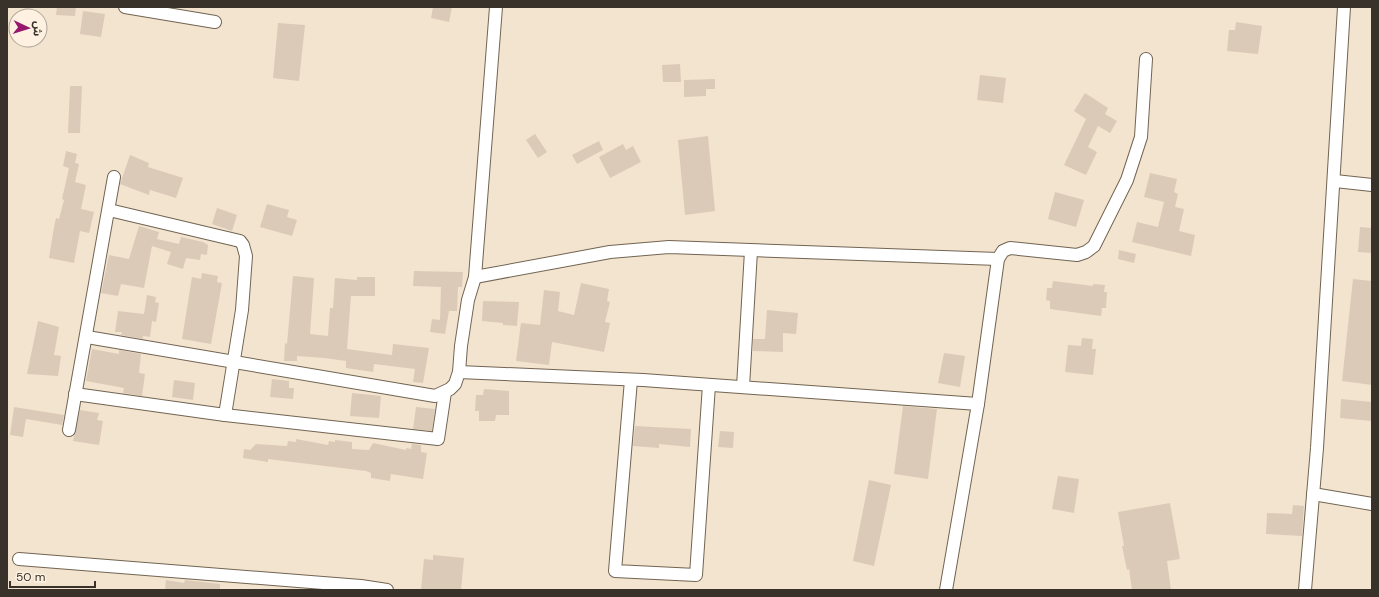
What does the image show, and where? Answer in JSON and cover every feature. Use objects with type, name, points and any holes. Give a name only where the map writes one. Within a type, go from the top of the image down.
[{"type":"street","points":[[126,7],[215,22]]},
{"type":"street","points":[[86,338],[435,396],[445,392],[455,384],[459,372],[461,346],[468,300],[474,276],[496,7]]},
{"type":"street","points":[[1305,590],[1314,494],[1325,303],[1335,180],[1344,7]]},
{"type":"street","points":[[946,590],[978,404],[998,264],[1003,251],[1010,248],[1077,254],[1086,252],[1094,246],[1127,180],[1141,137],[1146,59]]},
{"type":"street","points":[[69,430],[114,176]]},
{"type":"street","points":[[1335,180],[1372,185]]},
{"type":"street","points":[[109,210],[240,241],[243,245],[246,256],[242,310],[225,415]]},
{"type":"street","points":[[474,276],[610,252],[669,247],[998,264]]},
{"type":"street","points":[[743,387],[751,251]]},
{"type":"street","points":[[459,372],[631,380],[978,404]]},
{"type":"street","points":[[631,380],[615,571],[696,575],[709,385]]},
{"type":"street","points":[[75,394],[225,415],[438,439],[445,392]]},
{"type":"street","points":[[1314,494],[1372,504]]},
{"type":"street","points":[[19,559],[387,590]]},
{"type":"building","points":[[57,7],[76,7],[75,16],[56,15]]},
{"type":"building","points":[[433,7],[452,7],[449,22],[431,18]]},
{"type":"building","points":[[83,11],[105,14],[101,37],[80,34]]},
{"type":"building","points":[[1236,22],[1262,26],[1258,54],[1227,51],[1229,30],[1235,30]]},
{"type":"building","points":[[278,23],[305,25],[299,81],[273,78]]},
{"type":"building","points":[[680,64],[681,82],[663,82],[662,65]]},
{"type":"building","points":[[980,75],[1006,78],[1003,103],[977,100]]},
{"type":"building","points":[[715,79],[715,89],[706,89],[706,96],[684,97],[684,80]]},
{"type":"building","points":[[70,86],[82,86],[80,133],[68,133]]},
{"type":"building","points":[[1085,93],[1108,108],[1105,114],[1117,121],[1110,133],[1098,126],[1088,147],[1097,152],[1086,175],[1064,165],[1086,119],[1074,111]]},
{"type":"building","points":[[535,134],[547,152],[538,158],[526,140]]},
{"type":"building","points":[[708,136],[715,211],[685,215],[678,140]]},
{"type":"building","points":[[599,141],[603,150],[577,164],[572,155]]},
{"type":"building","points":[[623,144],[626,150],[633,146],[641,162],[610,178],[599,157]]},
{"type":"building","points":[[66,151],[77,154],[75,163],[79,164],[75,182],[86,185],[81,209],[94,212],[89,233],[80,231],[74,263],[49,258],[56,218],[59,219],[64,200],[62,199],[69,168],[63,166]]},
{"type":"building","points":[[130,155],[149,163],[148,167],[183,178],[176,198],[150,190],[149,195],[120,184]]},
{"type":"building","points":[[1150,173],[1177,179],[1174,192],[1178,194],[1175,207],[1184,209],[1179,231],[1195,235],[1191,256],[1132,242],[1137,222],[1158,227],[1164,202],[1144,197]]},
{"type":"building","points":[[1055,192],[1084,200],[1076,227],[1048,219]]},
{"type":"building","points":[[267,204],[289,210],[287,217],[297,220],[292,236],[260,227]]},
{"type":"building","points":[[217,208],[237,215],[232,231],[212,224]]},
{"type":"building","points":[[139,226],[159,232],[157,239],[179,244],[181,237],[203,242],[208,245],[207,255],[201,254],[200,260],[186,258],[183,269],[167,264],[171,252],[152,246],[144,288],[121,284],[118,296],[101,293],[109,255],[129,259]]},
{"type":"building","points":[[1360,227],[1372,228],[1372,253],[1358,252]]},
{"type":"building","points":[[1119,250],[1136,254],[1134,263],[1118,259]]},
{"type":"building","points":[[414,271],[463,272],[462,287],[458,287],[457,311],[449,311],[445,334],[430,332],[432,319],[440,320],[441,287],[413,286]]},
{"type":"building","points":[[202,273],[218,276],[217,282],[222,283],[211,344],[182,339],[192,277],[201,279]]},
{"type":"building","points":[[293,276],[314,278],[310,334],[328,336],[330,308],[333,308],[335,278],[357,280],[357,277],[375,277],[375,296],[351,296],[347,349],[392,355],[393,344],[429,348],[423,383],[413,382],[415,369],[374,364],[373,372],[346,368],[346,361],[297,356],[297,361],[284,361]]},
{"type":"building","points":[[1353,279],[1372,281],[1372,385],[1342,381]]},
{"type":"building","points":[[1053,281],[1093,286],[1093,284],[1105,285],[1104,292],[1107,292],[1106,308],[1102,308],[1101,316],[1050,309],[1050,301],[1046,300],[1047,288],[1052,288]]},
{"type":"building","points":[[581,283],[609,289],[607,301],[610,302],[605,322],[610,323],[604,352],[552,342],[549,365],[516,361],[521,323],[540,325],[544,290],[560,292],[558,311],[574,315]]},
{"type":"building","points":[[147,295],[156,297],[155,302],[159,303],[156,322],[152,321],[150,337],[143,336],[143,339],[121,335],[122,332],[115,332],[118,311],[144,314]]},
{"type":"building","points":[[483,301],[519,302],[517,326],[482,321]]},
{"type":"building","points":[[767,310],[798,313],[796,334],[783,333],[783,352],[753,351],[753,339],[765,339]]},
{"type":"building","points":[[38,321],[59,327],[54,355],[61,356],[58,376],[27,374]]},
{"type":"building","points":[[1082,338],[1093,339],[1092,349],[1096,349],[1093,375],[1065,372],[1068,345],[1081,346]]},
{"type":"building","points":[[92,349],[119,354],[119,350],[141,354],[139,373],[145,374],[142,396],[123,393],[124,388],[86,381]]},
{"type":"building","points":[[944,353],[965,356],[960,387],[938,383]]},
{"type":"building","points":[[272,379],[289,381],[289,388],[294,388],[293,399],[270,397]]},
{"type":"building","points":[[174,380],[195,383],[193,400],[172,397]]},
{"type":"building","points":[[484,389],[509,391],[509,415],[496,415],[495,421],[479,421],[479,411],[475,411],[476,395],[483,395]]},
{"type":"building","points":[[352,393],[381,396],[379,418],[350,416]]},
{"type":"building","points":[[1341,399],[1372,402],[1372,421],[1340,418]]},
{"type":"building","points":[[903,406],[937,409],[928,479],[894,474]]},
{"type":"building","points":[[14,407],[64,415],[62,425],[26,419],[23,437],[10,435]]},
{"type":"building","points":[[416,407],[435,409],[432,431],[413,429]]},
{"type":"building","points":[[80,410],[99,413],[97,420],[103,421],[99,445],[73,441]]},
{"type":"building","points":[[635,426],[691,429],[690,447],[659,444],[659,448],[633,446]]},
{"type":"building","points":[[720,431],[734,432],[733,448],[718,447]]},
{"type":"building","points":[[296,439],[328,445],[329,441],[335,442],[335,440],[352,442],[352,449],[369,450],[373,443],[406,450],[406,448],[411,449],[412,444],[421,445],[421,452],[427,453],[423,479],[391,474],[390,481],[371,478],[371,473],[366,471],[268,459],[268,462],[243,458],[244,449],[250,450],[256,444],[287,446],[288,441],[296,442]]},
{"type":"building","points":[[1058,476],[1079,479],[1074,513],[1052,509]]},
{"type":"building","points":[[869,480],[891,485],[874,566],[853,561]]},
{"type":"building","points":[[1170,503],[1180,559],[1167,561],[1171,590],[1132,590],[1129,569],[1127,570],[1122,546],[1124,546],[1118,512]]},
{"type":"building","points":[[1293,505],[1304,506],[1302,536],[1266,534],[1267,513],[1292,514]]},
{"type":"building","points":[[433,555],[464,558],[461,590],[421,590],[424,559],[433,560]]},
{"type":"building","points":[[166,580],[184,583],[185,580],[220,584],[220,590],[165,590]]}]
